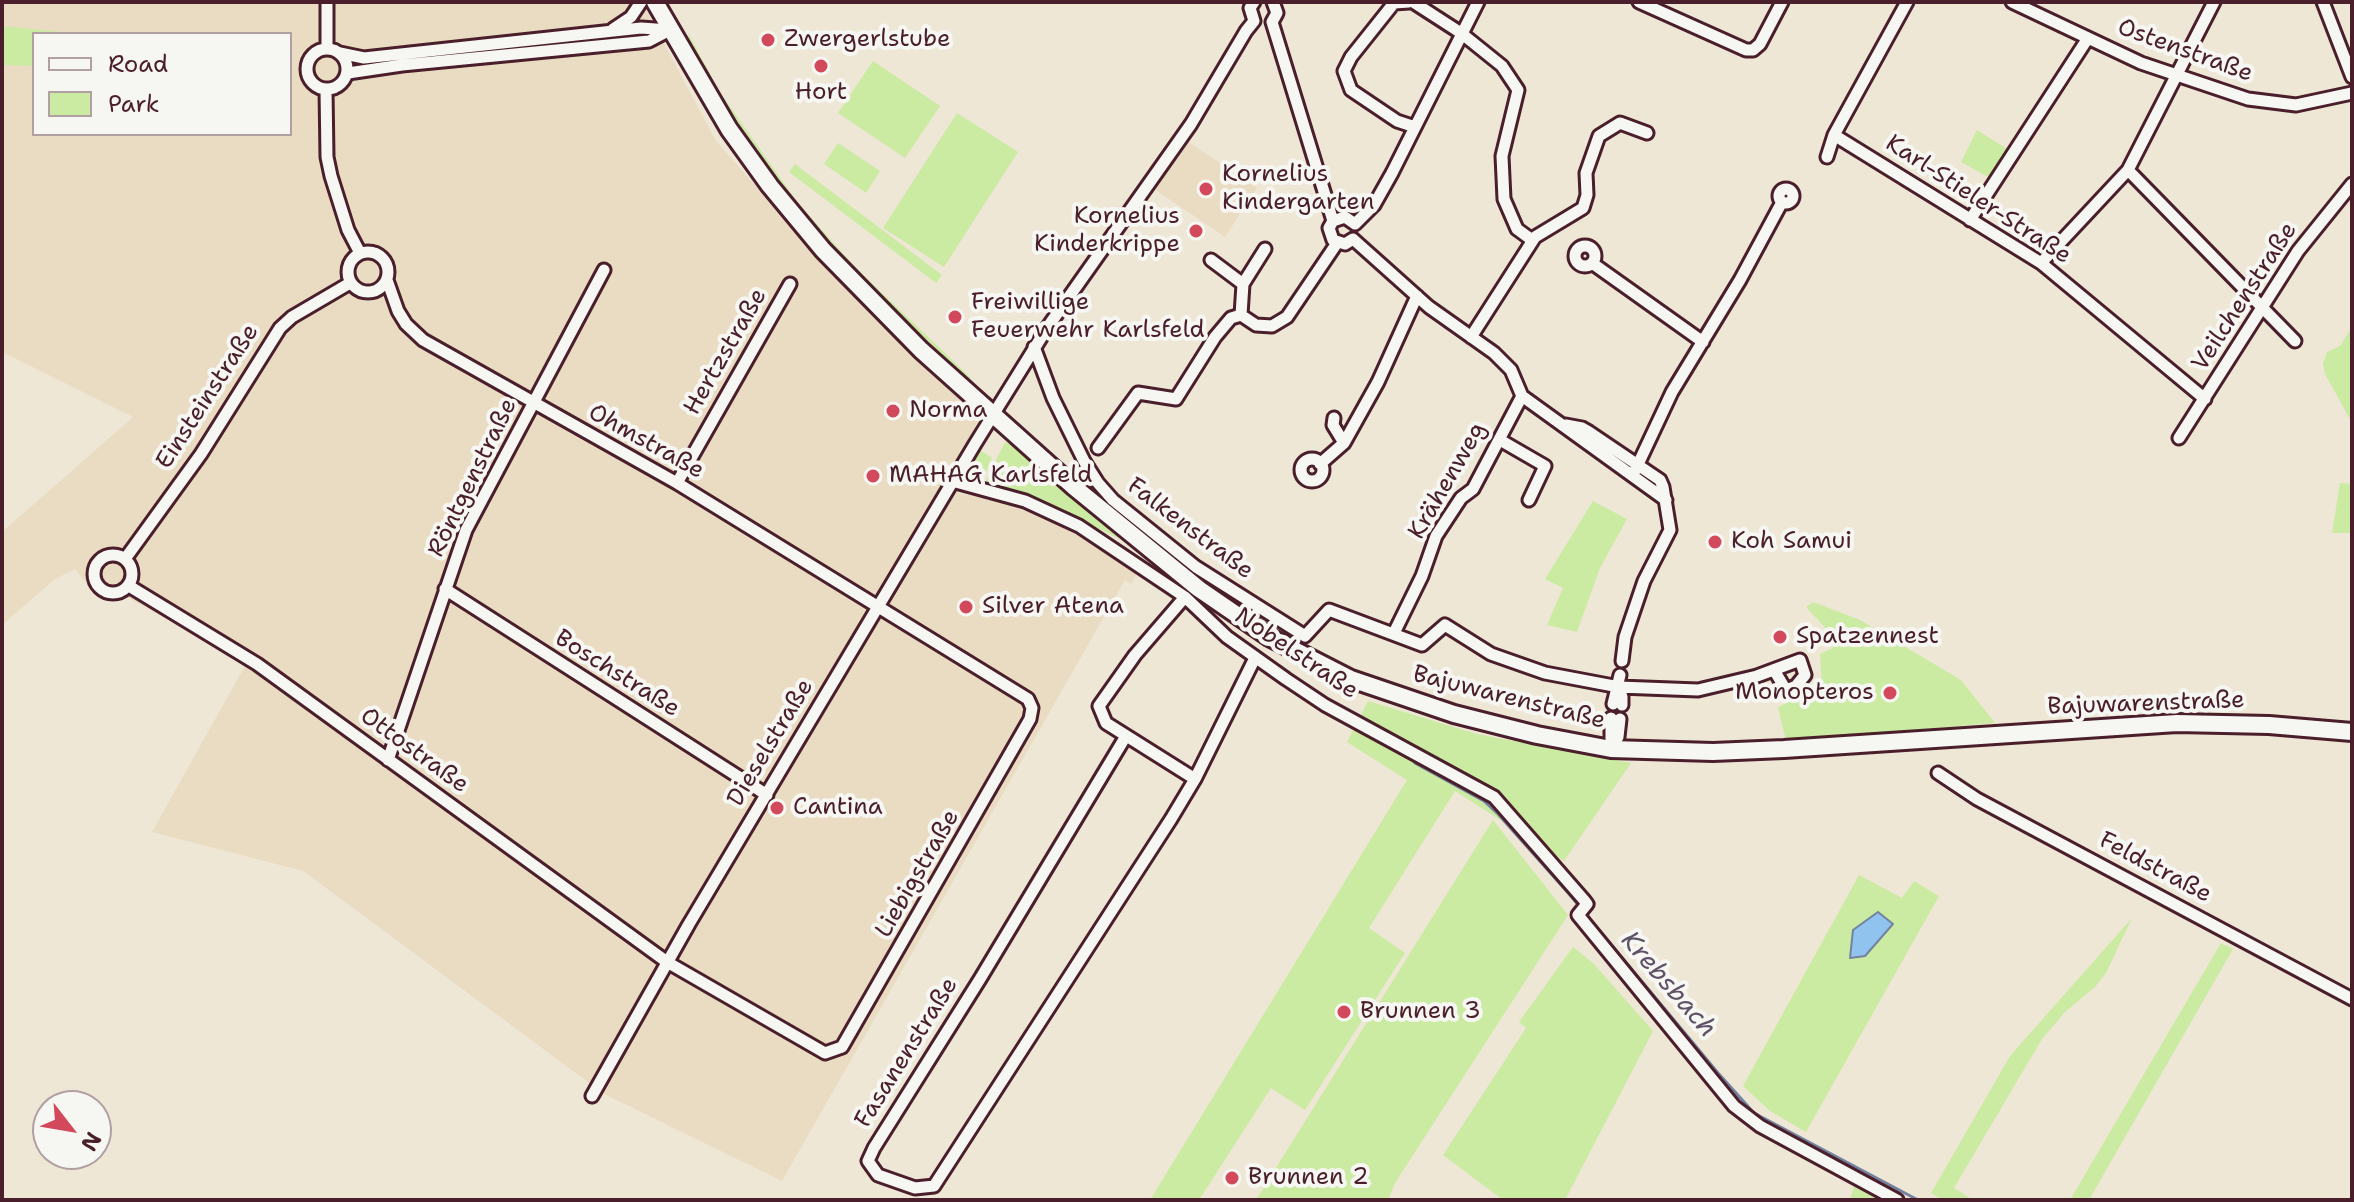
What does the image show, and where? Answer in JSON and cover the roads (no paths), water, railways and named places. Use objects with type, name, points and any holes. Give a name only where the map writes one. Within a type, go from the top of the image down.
[{"type":"main road","name":"Bajuwarenstraße","points":[[655,2],[729,129],[770,186],[823,250],[921,350],[1135,539],[1199,589],[1269,637],[1351,679],[1454,714],[1537,735],[1611,749],[1713,752],[1784,749],[2177,723],[2269,725],[2352,732]]},
{"type":"street","points":[[327,2],[327,48]]},
{"type":"street","points":[[607,32],[631,17],[641,2]]},
{"type":"street","points":[[1254,2],[1250,8],[1254,21],[1261,25],[1272,22]]},
{"type":"street","points":[[1415,127],[1397,121],[1351,90],[1344,71],[1351,57],[1394,3],[1411,2],[1461,33],[1502,66],[1518,90],[1502,156],[1504,199],[1517,229],[1532,240]]},
{"type":"street","points":[[1355,224],[1374,205],[1478,2]]},
{"type":"street","points":[[1639,2],[1746,50],[1753,50],[1760,44],[1782,2]]},
{"type":"street","points":[[1827,157],[1834,135],[1907,2]]},
{"type":"street","name":"Ostenstraße","points":[[2012,2],[2175,75],[2248,99],[2296,105],[2352,93]]},
{"type":"street","points":[[2041,263],[2128,170],[2214,2]]},
{"type":"street","points":[[2323,2],[2352,77]]},
{"type":"street","points":[[1279,4],[1272,22],[1333,221],[1329,233],[1337,243],[1345,244],[1353,239],[1355,224],[1345,217],[1333,221]]},
{"type":"street","points":[[993,416],[1067,297],[1191,124],[1254,21]]},
{"type":"street","points":[[327,48],[364,58],[641,28],[670,30]]},
{"type":"street","points":[[348,73],[649,41],[670,30]]},
{"type":"street","points":[[1970,220],[2088,38]]},
{"type":"street","points":[[327,48],[311,57],[307,68],[310,80],[326,90],[337,87],[348,73],[348,66],[340,53]]},
{"type":"street","points":[[326,90],[327,157],[348,230],[360,253]]},
{"type":"street","points":[[1471,337],[1532,240],[1583,208],[1587,195],[1586,173],[1599,136],[1620,123],[1647,133]]},
{"type":"street","name":"Karl-Stieler-Straße","points":[[1834,135],[2041,263],[2205,399]]},
{"type":"street","points":[[2128,170],[2295,341]]},
{"type":"street","name":"Veilchenstraße","points":[[2179,438],[2298,251],[2352,184]]},
{"type":"street","points":[[1636,470],[1672,392],[1782,202]]},
{"type":"street","points":[[1353,239],[1417,296],[1494,353],[1511,370],[1522,396],[1565,425],[1579,439],[1660,480],[1670,530],[1644,581],[1625,637],[1622,661]]},
{"type":"street","points":[[1241,315],[1256,325],[1272,326],[1287,317],[1337,243]]},
{"type":"street","points":[[1241,315],[1243,284],[1265,249]]},
{"type":"street","points":[[387,280],[379,290],[364,292],[350,283],[348,266],[360,253],[381,256],[388,269],[387,280],[398,311]]},
{"type":"street","points":[[1211,260],[1243,284]]},
{"type":"street","points":[[1592,263],[1703,342]]},
{"type":"street","name":"Röntgenstraße","points":[[388,760],[466,530],[604,270]]},
{"type":"street","name":"Einsteinstraße","points":[[125,559],[201,454],[280,328],[292,317],[350,283]]},
{"type":"street","name":"Hertzstraße","points":[[677,483],[790,284]]},
{"type":"street","points":[[373,292],[398,311]]},
{"type":"street","points":[[1320,464],[1344,443],[1378,382],[1417,296]]},
{"type":"street","name":"Ohmstraße","points":[[398,311],[406,324],[423,340],[677,483],[877,606]]},
{"type":"street","points":[[1091,454],[1138,393],[1176,399],[1219,332],[1231,318],[1241,315]]},
{"type":"street","name":"Falkenstraße","points":[[1034,347],[1053,398],[1091,454],[1098,483],[1154,535],[1218,583],[1305,636],[1329,610],[1394,633]]},
{"type":"street","name":"Krähenweg","points":[[1394,633],[1422,576],[1436,536],[1461,498],[1473,489],[1522,396]]},
{"type":"street","name":"Dieselstraße","points":[[592,1096],[667,962],[993,416]]},
{"type":"street","points":[[1334,418],[1333,425],[1344,443]]},
{"type":"street","points":[[1500,440],[1545,466],[1529,500]]},
{"type":"street","name":"Nobelstraße","points":[[952,481],[1025,501],[1054,513],[1105,542],[1185,597],[1227,637],[1255,658],[1325,705],[1494,797],[1587,904],[1578,915],[1734,1106],[1760,1126],[1897,1200]]},
{"type":"street","points":[[117,555],[125,559],[132,573],[129,586],[119,593],[106,593],[96,584],[95,566],[104,557],[117,555]]},
{"type":"street","name":"Ottostraße","points":[[129,586],[257,664],[667,962]]},
{"type":"street","name":"Boschstraße","points":[[445,589],[767,795]]},
{"type":"street","points":[[1185,597],[1135,655],[1099,706],[1106,723],[1195,779]]},
{"type":"street","name":"Liebigstraße","points":[[667,962],[825,1053],[842,1047],[849,1037],[1007,763],[1030,719],[1032,708],[1028,699],[877,606]]},
{"type":"street","points":[[1394,633],[1422,645],[1445,625],[1491,654],[1545,673],[1698,690],[1774,670]]},
{"type":"street","name":"Fasanenstraße","points":[[1126,736],[874,1148],[868,1161],[878,1175],[915,1188],[934,1186],[1195,779],[1255,658]]},
{"type":"street","points":[[1617,705],[1622,697],[1619,681]]},
{"type":"street","points":[[1611,749],[1618,737],[1616,719]]},
{"type":"street","name":"Feldstraße","points":[[1938,773],[1977,799],[2352,999]]},
{"type":"water","points":[[1878,912],[1893,924],[1865,956],[1850,958],[1853,930]]},
{"type":"waterway","name":"Krebsbach","points":[[1415,763],[1484,801],[1498,814],[1754,1113],[1918,1200]]},
{"type":"place","name":"Zwergerlstube","points":[[768,40]]},
{"type":"place","name":"Hort","points":[[821,66]]},
{"type":"place","name":"Kornelius Kindergarten","points":[[1206,189]]},
{"type":"place","name":"Kornelius Kinderkrippe","points":[[1196,231]]},
{"type":"place","name":"Freiwillige Feuerwehr Karlsfeld","points":[[955,317]]},
{"type":"place","name":"Norma","points":[[893,411]]},
{"type":"place","name":"MAHAG Karlsfeld","points":[[873,476]]},
{"type":"place","name":"Koh Samui","points":[[1715,542]]},
{"type":"place","name":"Silver Atena","points":[[966,607]]},
{"type":"place","name":"Spatzennest","points":[[1780,637]]},
{"type":"place","name":"Monopteros","points":[[1890,693]]},
{"type":"place","name":"Cantina","points":[[777,808]]},
{"type":"place","name":"Brunnen 3","points":[[1344,1012]]},
{"type":"place","name":"Brunnen 2","points":[[1232,1178]]}]
